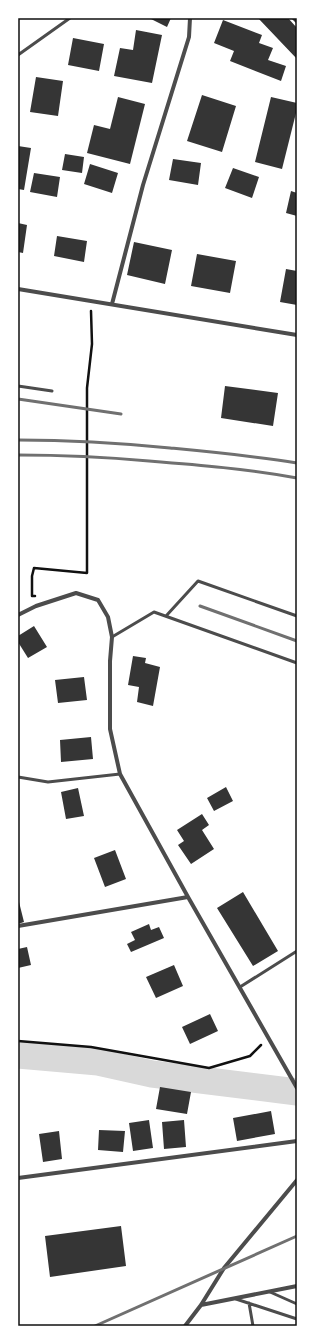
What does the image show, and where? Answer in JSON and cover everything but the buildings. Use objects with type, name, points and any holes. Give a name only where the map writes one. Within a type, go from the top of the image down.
[{"type":"street","points":[[112,304],[142,185],[189,37],[190,18]]},
{"type":"street","points":[[18,289],[297,335]]},
{"type":"street","points":[[18,615],[36,606],[76,593],[98,600],[108,617],[112,637],[110,661],[110,729],[120,774],[297,1088]]},
{"type":"street","points":[[18,926],[188,897]]},
{"type":"street","points":[[18,1178],[297,1141]]},
{"type":"street","points":[[185,1326],[201,1305],[224,1268],[297,1180]]},
{"type":"street","points":[[201,1305],[297,1286]]},
{"type":"lane","points":[[18,54],[70,18]]},
{"type":"lane","points":[[18,386],[52,391]]},
{"type":"lane","points":[[166,616],[198,581],[297,616]]},
{"type":"lane","points":[[112,637],[154,612],[297,663]]},
{"type":"lane","points":[[18,777],[48,782],[120,774]]},
{"type":"lane","points":[[240,987],[297,951]]},
{"type":"lane","points":[[268,1291],[297,1304]]},
{"type":"lane","points":[[234,1298],[297,1319]]},
{"type":"lane","points":[[249,1303],[253,1326]]},
{"type":"path","points":[[54,600],[32,596],[32,576],[34,568],[87,573],[87,388],[92,344],[90,300]]},
{"type":"path","points":[[18,1041],[91,1047],[209,1068],[250,1056],[268,1038]]},
{"type":"waterway","points":[[18,1055],[98,1062],[152,1074],[297,1092]]},
{"type":"railway","points":[[18,399],[121,414]]},
{"type":"railway","points":[[18,440],[75,441],[132,445],[234,454],[297,463]]},
{"type":"railway","points":[[18,455],[100,457],[223,468],[297,478]]},
{"type":"railway","points":[[200,606],[297,641]]},
{"type":"railway","points":[[95,1326],[297,1236]]}]
